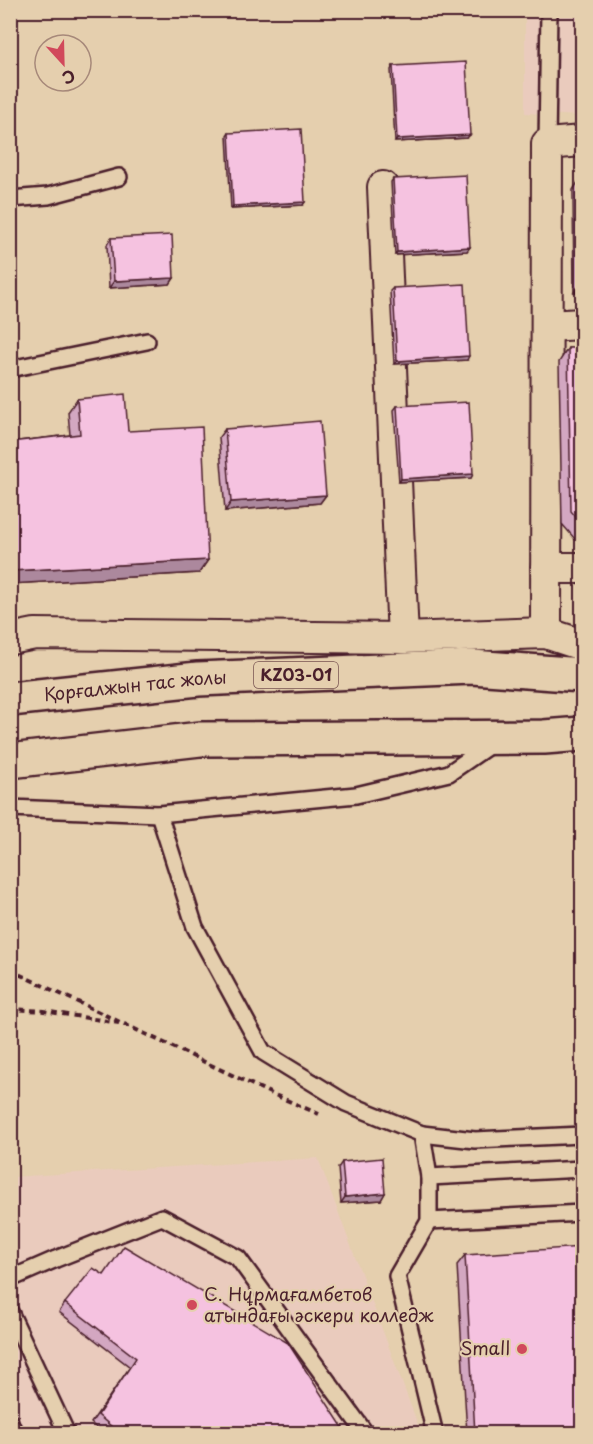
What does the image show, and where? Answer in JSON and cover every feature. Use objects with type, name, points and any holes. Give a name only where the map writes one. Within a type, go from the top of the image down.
[{"type":"main road","name":"Қорғалжын тас жолы","points":[[10,699],[198,680],[472,667],[582,675]]},
{"type":"main road","points":[[10,761],[200,739],[544,737],[582,734]]},
{"type":"street","points":[[546,633],[547,144],[582,141]]},
{"type":"street","points":[[383,187],[403,638]]},
{"type":"street","points":[[547,326],[582,324]]},
{"type":"street","points":[[546,568],[582,568]]},
{"type":"street","points":[[10,639],[35,634],[403,638],[546,633],[582,645]]},
{"type":"lane","points":[[547,144],[549,10]]},
{"type":"lane","points":[[10,198],[48,196],[119,177]]},
{"type":"lane","points":[[10,369],[147,341]]},
{"type":"lane","points":[[10,808],[159,814],[356,795],[448,773],[501,737]]},
{"type":"lane","points":[[159,814],[195,927],[263,1052],[346,1103],[422,1134],[475,1140],[582,1135]]},
{"type":"lane","points":[[422,1134],[429,1177],[429,1221],[397,1276],[435,1434]]},
{"type":"lane","points":[[429,1177],[582,1169]]},
{"type":"lane","points":[[429,1221],[582,1213]]},
{"type":"lane","points":[[10,1279],[162,1217],[238,1258],[366,1434]]},
{"type":"lane","points":[[10,1311],[67,1434]]},
{"type":"lane","points":[[10,1422],[15,1434]]},
{"type":"path","points":[[10,970],[322,1116]]},
{"type":"path","points":[[10,1009],[44,1011],[126,1024]]},
{"type":"shaded area","points":[[525,11],[582,11],[582,116],[525,113]]},
{"type":"shaded area","name":"С. Нұрмағамбетов атындағы әскери колледж","points":[[318,1158],[421,1433],[11,1434],[11,1177]]},
{"type":"building","points":[[466,62],[470,135],[397,139],[393,66]]},
{"type":"building","points":[[301,129],[305,202],[233,206],[229,133]]},
{"type":"building","points":[[466,175],[470,247],[397,252],[393,179]]},
{"type":"building","points":[[582,178],[582,282],[580,179]]},
{"type":"building","points":[[172,235],[174,278],[114,281],[111,238]]},
{"type":"building","points":[[465,284],[469,356],[397,361],[393,288]]},
{"type":"building","points":[[568,348],[582,348],[582,524],[571,511]]},
{"type":"building","points":[[125,394],[128,431],[202,427],[208,560],[10,571],[10,442],[80,434],[77,399]]},
{"type":"building","points":[[469,402],[473,474],[401,479],[397,406]]},
{"type":"building","points":[[320,421],[326,495],[231,502],[225,429]]},
{"type":"building","points":[[382,1158],[385,1193],[345,1197],[342,1162]]},
{"type":"building","points":[[124,1246],[288,1343],[347,1434],[109,1434],[112,1427],[98,1415],[136,1358],[65,1303],[93,1268],[104,1275]]},
{"type":"building","name":"Small","points":[[582,1247],[582,1434],[475,1434],[465,1255]]},
{"type":"place","name":"С. Нұрмағамбетов атындағы әскери колледж","points":[[192,1305]]},
{"type":"place","name":"Small","points":[[522,1349]]}]
